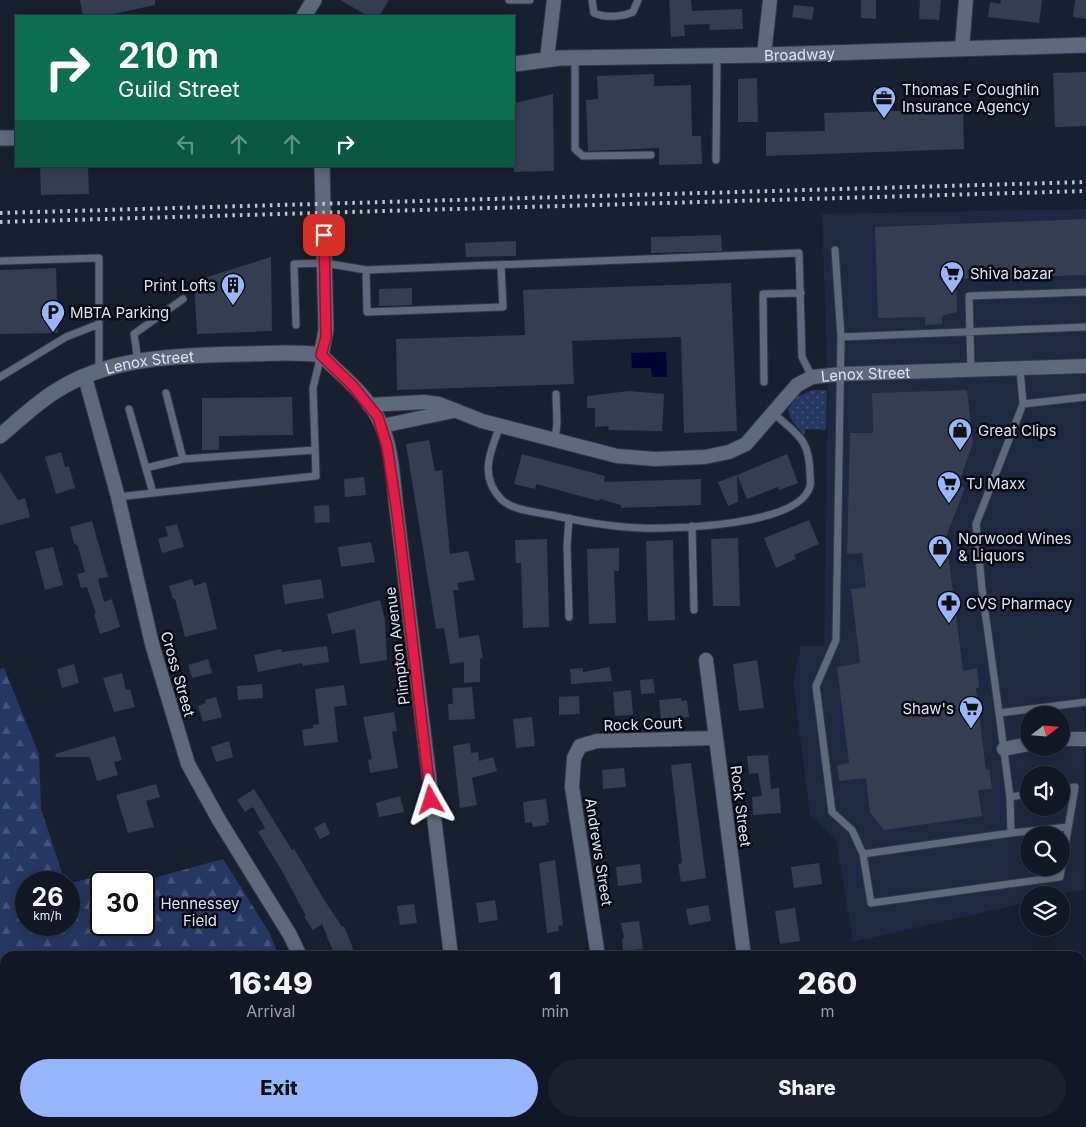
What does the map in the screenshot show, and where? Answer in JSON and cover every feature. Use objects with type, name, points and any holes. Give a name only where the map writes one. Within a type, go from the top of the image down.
[{"type":"street","points":[[305,15],[314,0]]},
{"type":"street","points":[[547,59],[554,0]]},
{"type":"street","points":[[764,55],[770,0]]},
{"type":"street","points":[[962,48],[966,0]]},
{"type":"street","name":"Broadway","points":[[515,64],[547,59],[764,55],[1086,45]]},
{"type":"street","points":[[0,138],[15,138]]},
{"type":"street","points":[[321,355],[326,337],[322,167]]},
{"type":"street","name":"Lenox Street","points":[[0,436],[56,390],[92,374],[138,362],[191,356],[286,352],[321,355]]},
{"type":"street","name":"Plimpton Avenue","points":[[321,355],[353,386],[369,405],[382,426],[397,513],[450,951]]},
{"type":"street","name":"Lenox Street","points":[[369,405],[424,402],[439,404],[500,426],[629,457],[705,457],[729,452],[746,444],[774,413],[792,389],[812,377],[841,374],[1086,366]]},
{"type":"street","name":"Cross Street","points":[[92,374],[152,644],[188,764],[219,820],[298,951]]},
{"type":"street","points":[[382,426],[453,410]]},
{"type":"street","name":"Rock Street","points":[[706,660],[743,951]]},
{"type":"street","name":"Rock Court","points":[[576,753],[580,746],[597,741],[716,738]]},
{"type":"street","points":[[1070,739],[1086,739]]},
{"type":"street","points":[[1004,748],[1020,745]]},
{"type":"street","name":"Andrews Street","points":[[576,753],[572,788],[597,951]]},
{"type":"lane","points":[[510,0],[530,0]]},
{"type":"lane","points":[[592,0],[594,13],[601,16],[626,15],[633,12],[638,0]]},
{"type":"lane","points":[[716,160],[717,56]]},
{"type":"lane","points":[[575,59],[575,149],[583,156],[652,155]]},
{"type":"lane","points":[[835,250],[841,337],[836,640],[816,686],[832,812],[852,830],[863,854],[871,903],[1060,876]]},
{"type":"lane","points":[[296,325],[294,264],[325,263],[366,270],[799,253],[802,357],[812,377]]},
{"type":"lane","points":[[0,261],[99,258],[99,324],[92,374]]},
{"type":"lane","points":[[366,270],[367,312],[503,307],[501,266]]},
{"type":"lane","points":[[764,382],[763,294],[801,292]]},
{"type":"lane","points":[[971,371],[969,296],[1086,292]]},
{"type":"lane","points":[[138,362],[134,334],[183,299]]},
{"type":"lane","points":[[0,377],[66,337],[99,324]]},
{"type":"lane","points":[[841,337],[1086,327]]},
{"type":"lane","points":[[118,497],[316,476],[313,388],[321,355]]},
{"type":"lane","points":[[1011,833],[1010,797],[982,588],[976,524],[1023,404],[1020,369]]},
{"type":"lane","points":[[166,394],[183,459]]},
{"type":"lane","points":[[555,440],[556,394]]},
{"type":"lane","points":[[1023,404],[1086,397]]},
{"type":"lane","points":[[129,409],[153,493]]},
{"type":"lane","points":[[500,426],[486,466],[490,486],[502,501],[522,509],[640,528],[692,526],[746,521],[781,511],[801,500],[810,487],[810,461],[803,442],[774,413]]},
{"type":"lane","points":[[146,468],[183,459],[315,450]]},
{"type":"lane","points":[[569,518],[567,546],[569,617]]},
{"type":"lane","points":[[692,526],[694,610]]},
{"type":"lane","points":[[999,713],[1086,702]]},
{"type":"lane","points":[[1070,788],[1074,787],[1070,814]]},
{"type":"lane","points":[[1010,797],[1020,795]]},
{"type":"lane","points":[[863,854],[1020,832]]},
{"type":"shaded area","points":[[1086,209],[1084,889],[1070,892],[1070,886],[1020,886],[1020,904],[853,942],[836,840],[810,815],[793,682],[801,646],[824,646],[828,390],[822,214]]},
{"type":"shaded area","points":[[666,352],[667,377],[652,377],[651,368],[632,368],[631,353]]},
{"type":"green space","points":[[812,390],[827,390],[826,430],[806,429],[804,435],[790,418],[788,409],[797,397]]},
{"type":"green space","name":"Hennessey Field","points":[[4,668],[39,754],[41,809],[61,871],[15,871],[15,936],[80,936],[80,881],[90,878],[90,936],[155,936],[155,878],[223,859],[269,932],[277,951],[0,951],[0,669]]},
{"type":"building","points":[[80,0],[155,0],[155,5],[109,15],[83,15]]},
{"type":"building","points":[[340,0],[389,0],[380,15],[366,15]]},
{"type":"building","points":[[669,0],[691,0],[692,11],[742,9],[743,29],[710,30],[709,24],[684,25],[685,36],[671,37]]},
{"type":"building","points":[[861,0],[876,0],[876,19],[861,18]]},
{"type":"building","points":[[920,0],[941,0],[939,20],[919,19]]},
{"type":"building","points":[[1001,0],[1042,0],[1039,23],[988,17],[990,2],[1000,4]]},
{"type":"building","points":[[1075,0],[1086,0],[1086,19],[1073,17]]},
{"type":"building","points":[[794,5],[814,7],[812,20],[792,17]]},
{"type":"building","points":[[1086,72],[1086,126],[1055,127],[1053,73]]},
{"type":"building","points":[[654,74],[654,86],[691,85],[692,136],[701,136],[702,164],[659,165],[659,148],[588,151],[586,100],[598,99],[597,76]]},
{"type":"building","points":[[757,78],[758,122],[738,122],[738,79]]},
{"type":"building","points":[[553,94],[554,171],[514,172],[515,103]]},
{"type":"building","points":[[963,109],[964,149],[766,156],[766,132],[825,131],[824,113]]},
{"type":"building","points":[[40,167],[88,167],[89,194],[41,195]]},
{"type":"building","points":[[1086,219],[1086,275],[956,279],[957,312],[942,316],[942,324],[925,325],[925,317],[878,318],[875,227]]},
{"type":"building","points":[[721,235],[722,251],[651,253],[651,237]]},
{"type":"building","points":[[516,241],[516,256],[466,257],[465,243]]},
{"type":"building","name":"Print Lofts","points":[[271,257],[272,331],[197,334],[194,281]]},
{"type":"building","points":[[56,268],[58,333],[0,334],[0,270]]},
{"type":"building","points":[[731,283],[737,431],[684,433],[681,337],[572,341],[574,384],[397,390],[396,339],[525,335],[523,290]]},
{"type":"building","points":[[412,288],[412,305],[379,306],[379,289]]},
{"type":"building","points":[[967,390],[973,443],[958,485],[965,488],[946,537],[963,671],[977,668],[979,688],[976,688],[986,770],[989,769],[992,789],[978,790],[982,816],[884,830],[870,813],[866,778],[839,781],[837,765],[849,763],[837,667],[860,663],[851,589],[866,587],[862,553],[847,554],[850,433],[873,433],[872,393]]},
{"type":"building","points":[[629,391],[664,394],[662,431],[609,430],[608,426],[595,427],[595,408],[587,408],[587,396]]},
{"type":"building","points":[[292,397],[293,435],[219,436],[219,450],[202,450],[202,398]]},
{"type":"building","points":[[429,440],[435,471],[442,470],[450,554],[468,551],[475,580],[457,583],[459,590],[453,590],[459,638],[479,635],[483,658],[480,659],[480,682],[464,683],[464,662],[450,664],[444,628],[436,629],[406,444]]},
{"type":"building","points":[[61,452],[65,467],[69,466],[75,488],[56,494],[45,457]]},
{"type":"building","points":[[522,454],[605,476],[604,482],[701,479],[701,505],[621,508],[621,505],[600,499],[599,501],[536,484],[535,489],[514,484]]},
{"type":"building","points":[[787,454],[798,483],[779,490],[778,487],[747,499],[737,475]]},
{"type":"building","points":[[0,472],[18,500],[25,498],[30,517],[0,525]]},
{"type":"building","points":[[737,475],[738,502],[728,506],[718,482]]},
{"type":"building","points":[[364,477],[366,495],[345,497],[344,479]]},
{"type":"building","points":[[329,505],[330,522],[315,523],[314,506]]},
{"type":"building","points":[[809,520],[819,544],[794,555],[796,559],[776,568],[764,538]]},
{"type":"building","points":[[92,521],[108,577],[98,579],[104,602],[112,599],[120,627],[100,634],[87,587],[81,588],[77,574],[85,572],[78,546],[74,543],[70,527]]},
{"type":"building","points":[[177,524],[184,547],[162,553],[158,539],[168,536],[165,527]]},
{"type":"building","points":[[738,538],[740,606],[713,606],[711,539]]},
{"type":"building","points":[[547,539],[549,627],[523,628],[521,563],[516,563],[515,540]]},
{"type":"building","points":[[673,540],[675,620],[648,621],[646,541]]},
{"type":"building","points":[[371,542],[375,562],[341,567],[338,547]]},
{"type":"building","points":[[53,547],[63,585],[45,590],[35,551]]},
{"type":"building","points":[[619,548],[619,571],[614,571],[616,623],[589,624],[587,549]]},
{"type":"building","points":[[192,579],[194,586],[206,582],[217,629],[185,637],[175,599],[173,599],[169,586]]},
{"type":"building","points":[[321,579],[324,598],[285,604],[282,585]]},
{"type":"building","points":[[380,600],[385,620],[387,660],[360,664],[355,629],[332,634],[327,614]]},
{"type":"building","points":[[327,646],[329,662],[303,666],[302,663],[258,672],[254,655],[281,649],[282,652]]},
{"type":"building","points":[[208,659],[212,673],[192,678],[188,665]]},
{"type":"building","points":[[757,660],[764,708],[739,711],[733,664]]},
{"type":"building","points":[[74,664],[79,683],[62,688],[57,669]]},
{"type":"building","points":[[610,667],[612,681],[571,684],[570,669],[583,668],[583,672]]},
{"type":"building","points":[[122,673],[126,690],[130,689],[135,707],[114,712],[103,678]]},
{"type":"building","points":[[653,679],[655,693],[641,694],[640,680]]},
{"type":"building","points":[[262,684],[263,698],[238,700],[237,686]]},
{"type":"building","points":[[344,685],[347,705],[334,707],[338,742],[304,746],[302,730],[313,728],[313,725],[319,724],[315,689]]},
{"type":"building","points":[[472,687],[475,719],[449,720],[448,704],[453,704],[452,688]]},
{"type":"building","points":[[631,690],[633,715],[615,716],[613,692]]},
{"type":"building","points":[[579,696],[580,714],[559,715],[559,697]]},
{"type":"building","points":[[216,697],[222,717],[203,722],[198,706],[206,703],[205,700]]},
{"type":"building","points":[[681,698],[682,701],[687,700],[689,717],[661,720],[659,700]]},
{"type":"building","points":[[394,712],[397,731],[392,732],[398,768],[370,773],[368,760],[372,759],[363,717]]},
{"type":"building","points":[[532,717],[535,746],[516,748],[513,719]]},
{"type":"building","points":[[115,736],[122,760],[114,762],[118,775],[97,781],[90,757],[56,757],[55,754]]},
{"type":"building","points":[[229,741],[233,757],[216,762],[211,747]]},
{"type":"building","points":[[470,743],[471,753],[478,752],[479,761],[493,757],[497,771],[472,778],[477,805],[460,808],[453,746]]},
{"type":"building","points":[[768,755],[771,789],[779,788],[781,813],[753,815],[752,797],[762,796],[758,773],[749,774],[747,756]]},
{"type":"building","points":[[691,763],[706,878],[681,882],[678,864],[682,863],[671,765]]},
{"type":"building","points":[[624,768],[626,787],[603,789],[602,770]]},
{"type":"building","points":[[156,784],[160,797],[146,801],[154,827],[128,833],[116,795]]},
{"type":"building","points":[[254,789],[342,927],[344,926],[354,951],[333,951],[322,924],[313,930],[304,917],[306,916],[282,871],[258,832],[265,828],[253,807],[245,812],[237,800]]},
{"type":"building","points":[[400,796],[404,812],[379,817],[376,803]]},
{"type":"building","points":[[546,799],[549,822],[546,823],[547,825],[533,827],[532,822],[525,823],[523,802]]},
{"type":"building","points":[[325,822],[330,834],[320,839],[314,828]]},
{"type":"building","points":[[555,860],[563,925],[558,926],[559,931],[547,933],[539,863]]},
{"type":"building","points":[[819,863],[822,884],[794,888],[791,867]]},
{"type":"building","points":[[640,864],[642,883],[618,886],[616,867]]},
{"type":"building","points":[[495,900],[498,920],[479,923],[476,903]]},
{"type":"building","points":[[414,904],[417,923],[400,925],[397,906]]},
{"type":"building","points":[[708,905],[711,921],[689,925],[686,909]]},
{"type":"building","points":[[795,908],[800,941],[780,944],[775,911]]},
{"type":"building","points":[[639,921],[643,949],[623,951],[622,939],[624,938],[621,923]]},
{"type":"railway","points":[[0,213],[1086,182]]},
{"type":"railway","points":[[0,222],[1086,191]]},
{"type":"place","name":"Thomas F Coughlin Insurance Agency","points":[[884,119]]},
{"type":"place","name":"Shiva bazar","points":[[952,294]]},
{"type":"place","name":"Print Lofts","points":[[233,306]]},
{"type":"place","name":"MBTA Parking","points":[[53,333]]},
{"type":"place","name":"Great Clips","points":[[960,451]]},
{"type":"place","name":"TJ Maxx","points":[[949,504]]},
{"type":"place","name":"Norwood Wines & Liquors","points":[[940,568]]},
{"type":"place","name":"CVS Pharmacy","points":[[949,624]]},
{"type":"place","name":"Shaw's","points":[[971,729]]},
{"type":"route","points":[[324,235],[326,337],[321,355],[353,386],[378,417],[387,446],[397,513],[431,800]]}]
